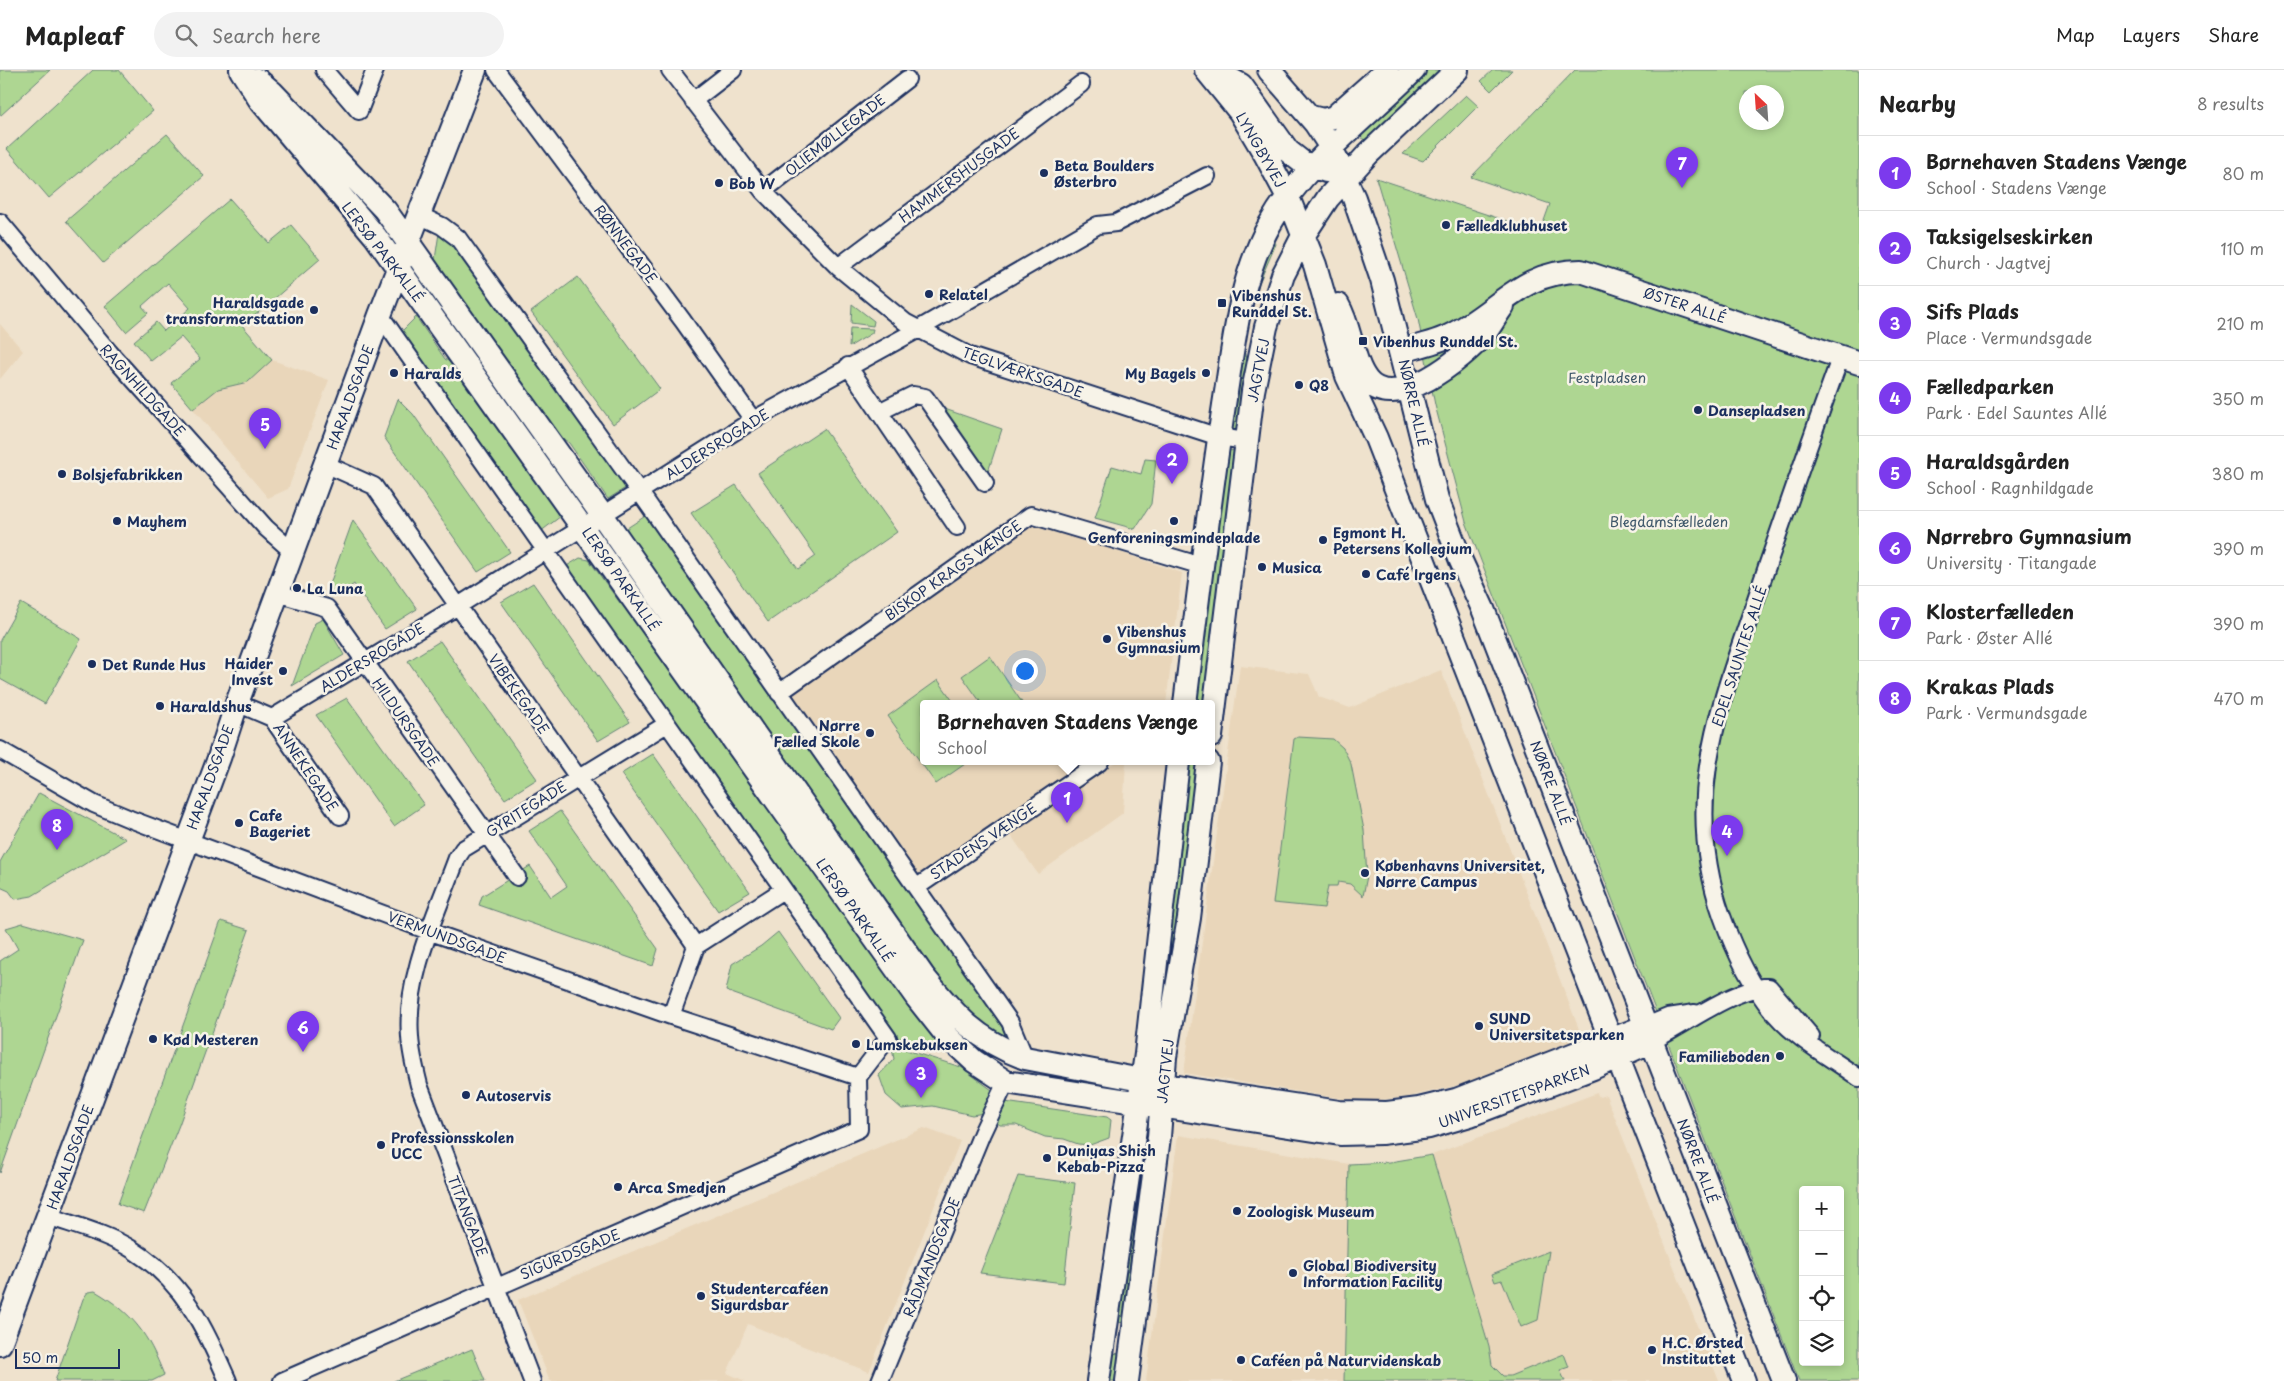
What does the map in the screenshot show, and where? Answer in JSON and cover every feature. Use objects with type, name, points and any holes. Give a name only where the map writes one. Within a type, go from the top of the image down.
[{"type":"street","name":"LERSØ PARKALLÉ","points":[[241,70],[260,100],[374,236],[398,268],[584,527],[917,998],[947,1036],[974,1061],[1006,1082],[1138,1103]]},
{"type":"street","name":"LERSØ PARKALLÉ","points":[[246,70],[272,92],[385,210],[602,515],[924,977],[957,1018],[1004,1051],[1024,1058],[1152,1082]]},
{"type":"street","points":[[324,70],[359,111],[375,70]]},
{"type":"street","name":"HARALDSGADE","points":[[0,1344],[219,758],[237,703],[380,315],[474,70]]},
{"type":"street","name":"RØNNEGADE","points":[[496,70],[683,322],[753,420]]},
{"type":"street","name":"TEGLVÆRKSGADE","points":[[670,70],[763,191],[838,267],[917,330],[970,356],[1219,437],[1246,442]]},
{"type":"street","points":[[693,101],[733,70]]},
{"type":"street","name":"LYNGBYVEJ","points":[[1206,70],[1240,112],[1266,154],[1288,198],[1303,236]]},
{"type":"street","points":[[1213,70],[1242,85],[1288,151],[1302,162],[1346,177]]},
{"type":"street","points":[[1269,70],[1311,118],[1332,149],[1346,177]]},
{"type":"street","points":[[1311,118],[1323,120],[1334,117],[1387,70]]},
{"type":"street","name":"JAGTVEJ","points":[[1185,700],[1219,437],[1239,309],[1252,259],[1270,223],[1314,167],[1414,70]]},
{"type":"street","name":"JAGTVEJ","points":[[1215,702],[1246,442],[1254,391],[1266,327],[1283,275],[1303,236],[1328,198],[1368,154],[1457,70]]},
{"type":"street","name":"OLIEMØLLEGADE","points":[[763,191],[907,79]]},
{"type":"street","name":"HAMMERSHUSGADE","points":[[838,267],[1081,84]]},
{"type":"street","name":"ALDERSROGADE","points":[[272,718],[458,606],[753,420],[848,366],[917,330],[1098,225],[1116,223],[1207,176]]},
{"type":"street","name":"NØRRE ALLÉ","points":[[1346,177],[1382,280],[1406,368],[1430,474],[1444,518],[1483,609],[1784,1381]]},
{"type":"street","points":[[419,215],[442,226],[458,238],[639,491],[917,887],[1010,1022],[1024,1058]]},
{"type":"street","name":"RAGNHILDGADE","points":[[0,222],[123,368],[266,528],[293,552]]},
{"type":"street","points":[[1303,236],[1315,265],[1339,355],[1382,453],[1744,1381]]},
{"type":"street","points":[[1315,265],[1340,308],[1364,375],[1374,386],[1388,391],[1406,368],[1434,376],[1467,351],[1484,334],[1511,292]]},
{"type":"street","name":"ØSTER ALLÉ","points":[[1406,368],[1511,292],[1547,275],[1581,271],[1850,359]]},
{"type":"street","points":[[380,315],[888,1038],[858,1077]]},
{"type":"street","name":"EDEL SAUNTES ALLÉ","points":[[1850,359],[1806,450],[1720,706],[1704,787],[1704,842],[1714,893],[1740,959],[1756,988],[1774,1013],[1804,1042],[1859,1078]]},
{"type":"street","points":[[848,366],[957,527]]},
{"type":"street","points":[[1362,407],[1374,386]]},
{"type":"street","points":[[880,412],[913,395],[925,397],[985,483]]},
{"type":"street","name":"VIBEKEGADE","points":[[325,464],[374,486],[696,946]]},
{"type":"street","name":"BISKOP KRAGS VÆNGE","points":[[779,693],[1031,515],[1202,566]]},
{"type":"street","name":"HILDURSGADE","points":[[277,593],[327,608],[517,877]]},
{"type":"street","points":[[237,703],[272,718]]},
{"type":"street","name":"ANNEKEGADE","points":[[272,718],[340,816]]},
{"type":"street","name":"GYRITEGADE","points":[[431,932],[457,858],[463,849],[667,724]]},
{"type":"street","name":"VERMUNDSGADE","points":[[0,750],[94,804],[187,840],[431,932],[671,1016],[858,1077]]},
{"type":"street","name":"STADENS VÆNGE","points":[[917,887],[1096,765]]},
{"type":"street","name":"JAGTVEJ","points":[[1127,1381],[1161,1107],[1152,1082],[1178,765]]},
{"type":"street","name":"JAGTVEJ","points":[[1098,1381],[1126,1200],[1138,1103],[1165,1057],[1189,918],[1208,765]]},
{"type":"street","points":[[671,1016],[696,946],[783,890]]},
{"type":"street","name":"TITANGADE","points":[[431,932],[418,968],[411,1004],[410,1035],[412,1058],[419,1085],[532,1381]]},
{"type":"street","name":"UNIVERSITETSPARKEN","points":[[1138,1103],[1340,1134],[1381,1134],[1429,1127],[1470,1115],[1649,1033],[1668,1017],[1700,1013],[1756,988]]},
{"type":"street","name":"UNIVERSITETSPARKEN","points":[[1152,1082],[1339,1112],[1387,1113],[1456,1100],[1614,1048]]},
{"type":"street","name":"SIGURDSGADE","points":[[282,1381],[859,1129],[858,1077]]},
{"type":"street","name":"RÅDMANDSGADE","points":[[880,1381],[982,1133],[1006,1082]]},
{"type":"street","points":[[48,1216],[106,1237],[133,1250],[158,1269],[176,1287],[203,1325],[228,1381]]},
{"type":"shaded area","points":[[0,324],[23,351],[0,379]]},
{"type":"shaded area","points":[[272,360],[329,380],[288,489],[268,498],[193,409],[218,389],[248,382]]},
{"type":"shaded area","name":"Nørre Fælled Skole","points":[[1033,523],[1182,573],[1166,700],[920,700],[920,765],[1082,765],[920,877],[790,694]]},
{"type":"shaded area","name":"Københavns Universitet, Nørre Campus","points":[[1240,666],[1309,674],[1319,697],[1350,708],[1441,670],[1582,1037],[1463,1084],[1408,1097],[1379,1100],[1350,1100],[1184,1073]]},
{"type":"shaded area","points":[[1111,765],[1126,765],[1123,813],[1038,874],[1010,834]]},
{"type":"shaded area","points":[[1597,1093],[1599,1097],[1606,1095],[1719,1381],[1146,1381],[1178,1135],[1349,1164],[1390,1162],[1432,1155]]},
{"type":"shaded area","points":[[924,1128],[960,1141],[869,1372],[748,1324],[727,1373],[745,1381],[550,1381],[518,1300]]},
{"type":"green space","points":[[0,70],[50,70],[0,116]]},
{"type":"green space","points":[[93,70],[119,70],[153,111],[49,198],[7,149]]},
{"type":"green space","points":[[1424,70],[1446,70],[1366,144],[1359,132]]},
{"type":"green space","points":[[1493,70],[1512,70],[1491,91],[1481,81]]},
{"type":"green space","name":"Blegdamsfælleden","points":[[1575,70],[1859,70],[1859,1381],[1799,1381],[1466,522],[1435,405],[1418,319],[1376,178],[1540,232],[1550,204],[1471,177]]},
{"type":"green space","points":[[1466,95],[1478,106],[1423,161],[1403,154]]},
{"type":"green space","points":[[167,134],[204,176],[103,263],[66,221]]},
{"type":"green space","points":[[230,199],[269,243],[291,225],[320,259],[252,318],[250,316],[241,324],[272,360],[248,382],[218,389],[193,409],[171,383],[200,359],[181,337],[151,361],[134,341],[156,322],[164,331],[190,308],[168,283],[142,306],[148,313],[126,332],[105,306]]},
{"type":"green space","points":[[439,233],[455,245],[627,487],[608,499],[569,443],[552,430],[434,266]]},
{"type":"green space","points":[[1272,236],[1276,244],[1259,283],[1247,328],[1245,348],[1248,367],[1240,430],[1229,429],[1247,316]]},
{"type":"green space","points":[[578,277],[660,389],[613,424],[531,312]]},
{"type":"green space","points":[[852,304],[874,321],[873,326],[851,323]]},
{"type":"green space","points":[[416,317],[445,359],[462,370],[565,513],[540,532],[399,334]]},
{"type":"green space","points":[[850,328],[873,329],[872,333],[849,347]]},
{"type":"green space","points":[[398,399],[413,414],[510,552],[478,572],[384,437]]},
{"type":"green space","points":[[939,407],[1002,429],[987,475]]},
{"type":"green space","points":[[824,429],[897,532],[768,622],[691,513],[736,485],[798,569],[816,556],[758,473]]},
{"type":"green space","points":[[1227,450],[1238,451],[1206,700],[1195,700]]},
{"type":"green space","points":[[1145,459],[1156,460],[1151,504],[1135,529],[1095,518],[1112,466],[1141,474]]},
{"type":"green space","points":[[647,515],[1007,1029],[1006,1036],[1000,1038],[943,991],[624,530]]},
{"type":"green space","points":[[353,520],[417,609],[385,629],[354,584],[339,595],[327,592]]},
{"type":"green space","points":[[580,558],[589,560],[620,603],[639,616],[958,1055],[919,1047],[897,1037],[565,567]]},
{"type":"green space","points":[[533,583],[630,722],[598,741],[501,602]]},
{"type":"green space","points":[[21,603],[81,639],[45,704],[0,679],[0,640]]},
{"type":"green space","points":[[323,619],[344,655],[292,686],[315,623]]},
{"type":"green space","points":[[440,641],[537,779],[505,799],[408,661]]},
{"type":"green space","points":[[990,656],[1020,700],[979,700],[962,676]]},
{"type":"green space","points":[[938,680],[952,700],[920,700],[920,761],[888,716]]},
{"type":"green space","points":[[347,698],[424,805],[394,826],[316,715]]},
{"type":"green space","points":[[1298,737],[1333,739],[1343,748],[1351,764],[1364,830],[1367,876],[1363,896],[1350,884],[1338,882],[1337,886],[1328,886],[1324,908],[1273,903],[1294,739]]},
{"type":"green space","points":[[653,754],[750,892],[718,911],[621,774]]},
{"type":"green space","points":[[923,765],[964,765],[936,784]]},
{"type":"green space","points":[[1186,765],[1197,765],[1160,1047],[1163,980]]},
{"type":"green space","points":[[39,793],[126,839],[32,896],[15,899],[9,891],[0,887],[0,862]]},
{"type":"green space","points":[[560,811],[658,949],[653,966],[479,905],[482,896],[530,866],[551,897],[567,886],[529,831]]},
{"type":"green space","points":[[221,921],[249,930],[179,1125],[144,1213],[118,1204]]},
{"type":"green space","points":[[23,923],[83,940],[0,1173],[0,961],[18,949],[6,928]]},
{"type":"green space","points":[[778,932],[839,1018],[831,1029],[726,991],[732,964],[761,946]]},
{"type":"green space","points":[[891,1043],[912,1052],[961,1067],[992,1090],[984,1113],[972,1115],[933,1106],[902,1109],[886,1095],[879,1075],[894,1059]]},
{"type":"green space","points":[[1005,1102],[1107,1117],[1111,1120],[1109,1138],[1090,1145],[1078,1144],[1064,1139],[1045,1137],[1016,1125],[1000,1125],[996,1122]]},
{"type":"green space","points":[[1141,1140],[1145,1140],[1129,1272],[1128,1323],[1114,1322]]},
{"type":"green space","points":[[1432,1155],[1489,1346],[1492,1365],[1503,1376],[1510,1376],[1564,1354],[1569,1367],[1560,1370],[1565,1381],[1344,1381],[1349,1164],[1390,1162]]},
{"type":"green space","points":[[1018,1176],[1075,1183],[1064,1283],[980,1273]]},
{"type":"green space","points":[[1549,1251],[1538,1320],[1521,1327],[1502,1280],[1495,1282],[1492,1274]]},
{"type":"green space","points":[[95,1291],[120,1308],[138,1326],[152,1348],[164,1375],[152,1381],[55,1381],[83,1299],[88,1292]]},
{"type":"green space","points":[[472,1349],[485,1381],[394,1381]]},
{"type":"green space","points":[[1110,1353],[1122,1354],[1119,1381],[1106,1381]]},
{"type":"place","name":"Beta Boulders Østerbro","points":[[1044,173]]},
{"type":"place","name":"Bob W","points":[[719,183]]},
{"type":"place","name":"Klosterfælleden","points":[[1682,188]]},
{"type":"place","name":"Fælledklubhuset","points":[[1446,225]]},
{"type":"place","name":"Relatel","points":[[929,294]]},
{"type":"place","name":"Vibenshus Runddel St.","points":[[1222,303]]},
{"type":"place","name":"Haraldsgade transformerstation","points":[[314,310]]},
{"type":"place","name":"Vibenhus Runddel St.","points":[[1363,341]]},
{"type":"place","name":"Haralds","points":[[394,373]]},
{"type":"place","name":"My Bagels","points":[[1206,373]]},
{"type":"place","name":"Q8","points":[[1299,385]]},
{"type":"place","name":"Dansepladsen","points":[[1698,410]]},
{"type":"place","name":"Haraldsgården","points":[[265,449]]},
{"type":"place","name":"Bolsjefabrikken","points":[[62,474]]},
{"type":"place","name":"Taksigelseskirken","points":[[1172,484]]},
{"type":"place","name":"Mayhem","points":[[117,521]]},
{"type":"place","name":"Genforeningsmindeplade","points":[[1174,521]]},
{"type":"place","name":"Egmont H. Petersens Kollegium","points":[[1323,540]]},
{"type":"place","name":"Musica","points":[[1262,567]]},
{"type":"place","name":"Café Irgens","points":[[1366,574]]},
{"type":"place","name":"La Luna","points":[[297,588]]},
{"type":"place","name":"Vibenshus Gymnasium","points":[[1107,639]]},
{"type":"place","name":"Det Runde Hus","points":[[92,664]]},
{"type":"place","name":"Haider Invest","points":[[283,671]]},
{"type":"place","name":"Haraldshus","points":[[160,706]]},
{"type":"place","name":"Nørre Fælled Skole","points":[[870,733]]},
{"type":"place","name":"Cafe Bageriet","points":[[239,823]]},
{"type":"place","name":"Børnehaven Stadens Vænge","points":[[1067,823]]},
{"type":"place","name":"Krakas Plads","points":[[57,850]]},
{"type":"place","name":"Fælledparken","points":[[1727,856]]},
{"type":"place","name":"Københavns Universitet, Nørre Campus","points":[[1365,873]]},
{"type":"place","name":"SUND Universitetsparken","points":[[1479,1026]]},
{"type":"place","name":"Kød Mesteren","points":[[153,1039]]},
{"type":"place","name":"Lumskebuksen","points":[[856,1044]]},
{"type":"place","name":"Nørrebro Gymnasium","points":[[303,1052]]},
{"type":"place","name":"Familieboden","points":[[1780,1056]]},
{"type":"place","name":"Autoservis","points":[[466,1095]]},
{"type":"place","name":"Sifs Plads","points":[[921,1098]]},
{"type":"place","name":"Professionsskolen UCC","points":[[381,1145]]},
{"type":"place","name":"Duniyas Shish Kebab-Pizza","points":[[1047,1158]]},
{"type":"place","name":"Arca Smedjen","points":[[618,1187]]},
{"type":"place","name":"Zoologisk Museum","points":[[1237,1211]]},
{"type":"place","name":"Global Biodiversity Information Facility","points":[[1293,1273]]},
{"type":"place","name":"Studentercaféen Sigurdsbar","points":[[701,1296]]},
{"type":"place","name":"H.C. Ørsted Instituttet","points":[[1652,1350]]},
{"type":"place","name":"Caféen på Naturvidenskab","points":[[1241,1360]]},
{"type":"park label","name":"Festpladsen","points":[[1607,377]]}]
